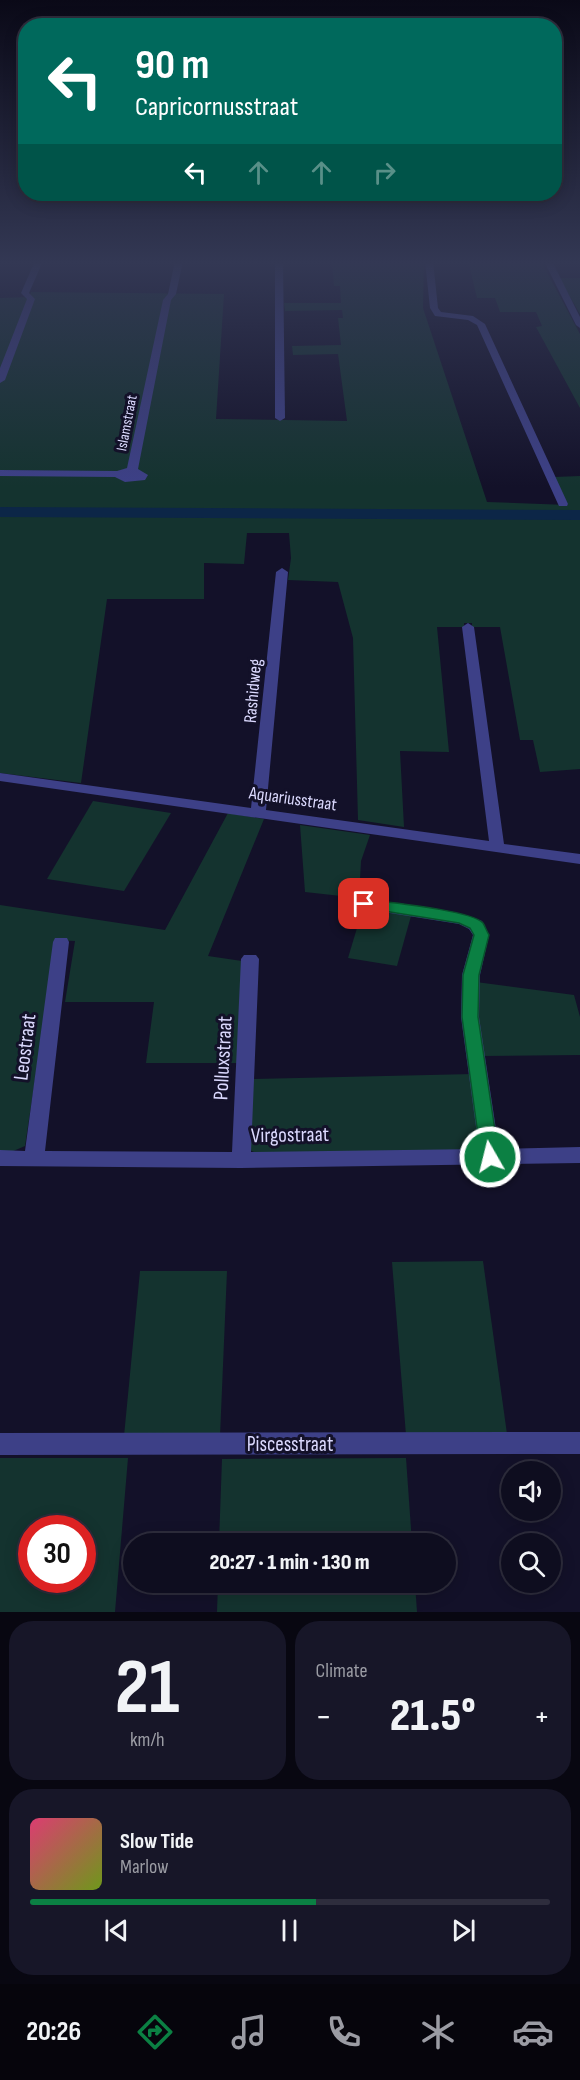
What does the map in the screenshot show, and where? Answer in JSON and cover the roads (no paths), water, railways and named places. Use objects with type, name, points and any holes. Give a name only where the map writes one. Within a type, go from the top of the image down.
[{"type":"street","points":[[0,380],[18,336]]},
{"type":"street","name":"Islamstraat","points":[[0,473],[117,474],[130,480],[141,478],[143,475],[132,470],[160,336]]},
{"type":"street","points":[[279,336],[280,418]]},
{"type":"street","points":[[487,336],[563,504]]},
{"type":"street","name":"Rashidweg","points":[[258,814],[282,572]]},
{"type":"street","points":[[468,627],[497,846]]},
{"type":"street","name":"Aquariusstraat","points":[[0,777],[580,859]]},
{"type":"street","points":[[364,904],[462,919],[476,925],[481,935],[471,975],[470,1017],[490,1157]]},
{"type":"street","name":"Leostraat","points":[[34,1158],[61,942]]},
{"type":"street","name":"Polluxstraat","points":[[241,1160],[249,959]]},
{"type":"street","name":"Virgostraat","points":[[0,1158],[241,1160],[580,1155]]},
{"type":"street","name":"Piscesstraat","points":[[0,1444],[580,1443]]},
{"type":"waterway","points":[[0,512],[580,515]]}]
